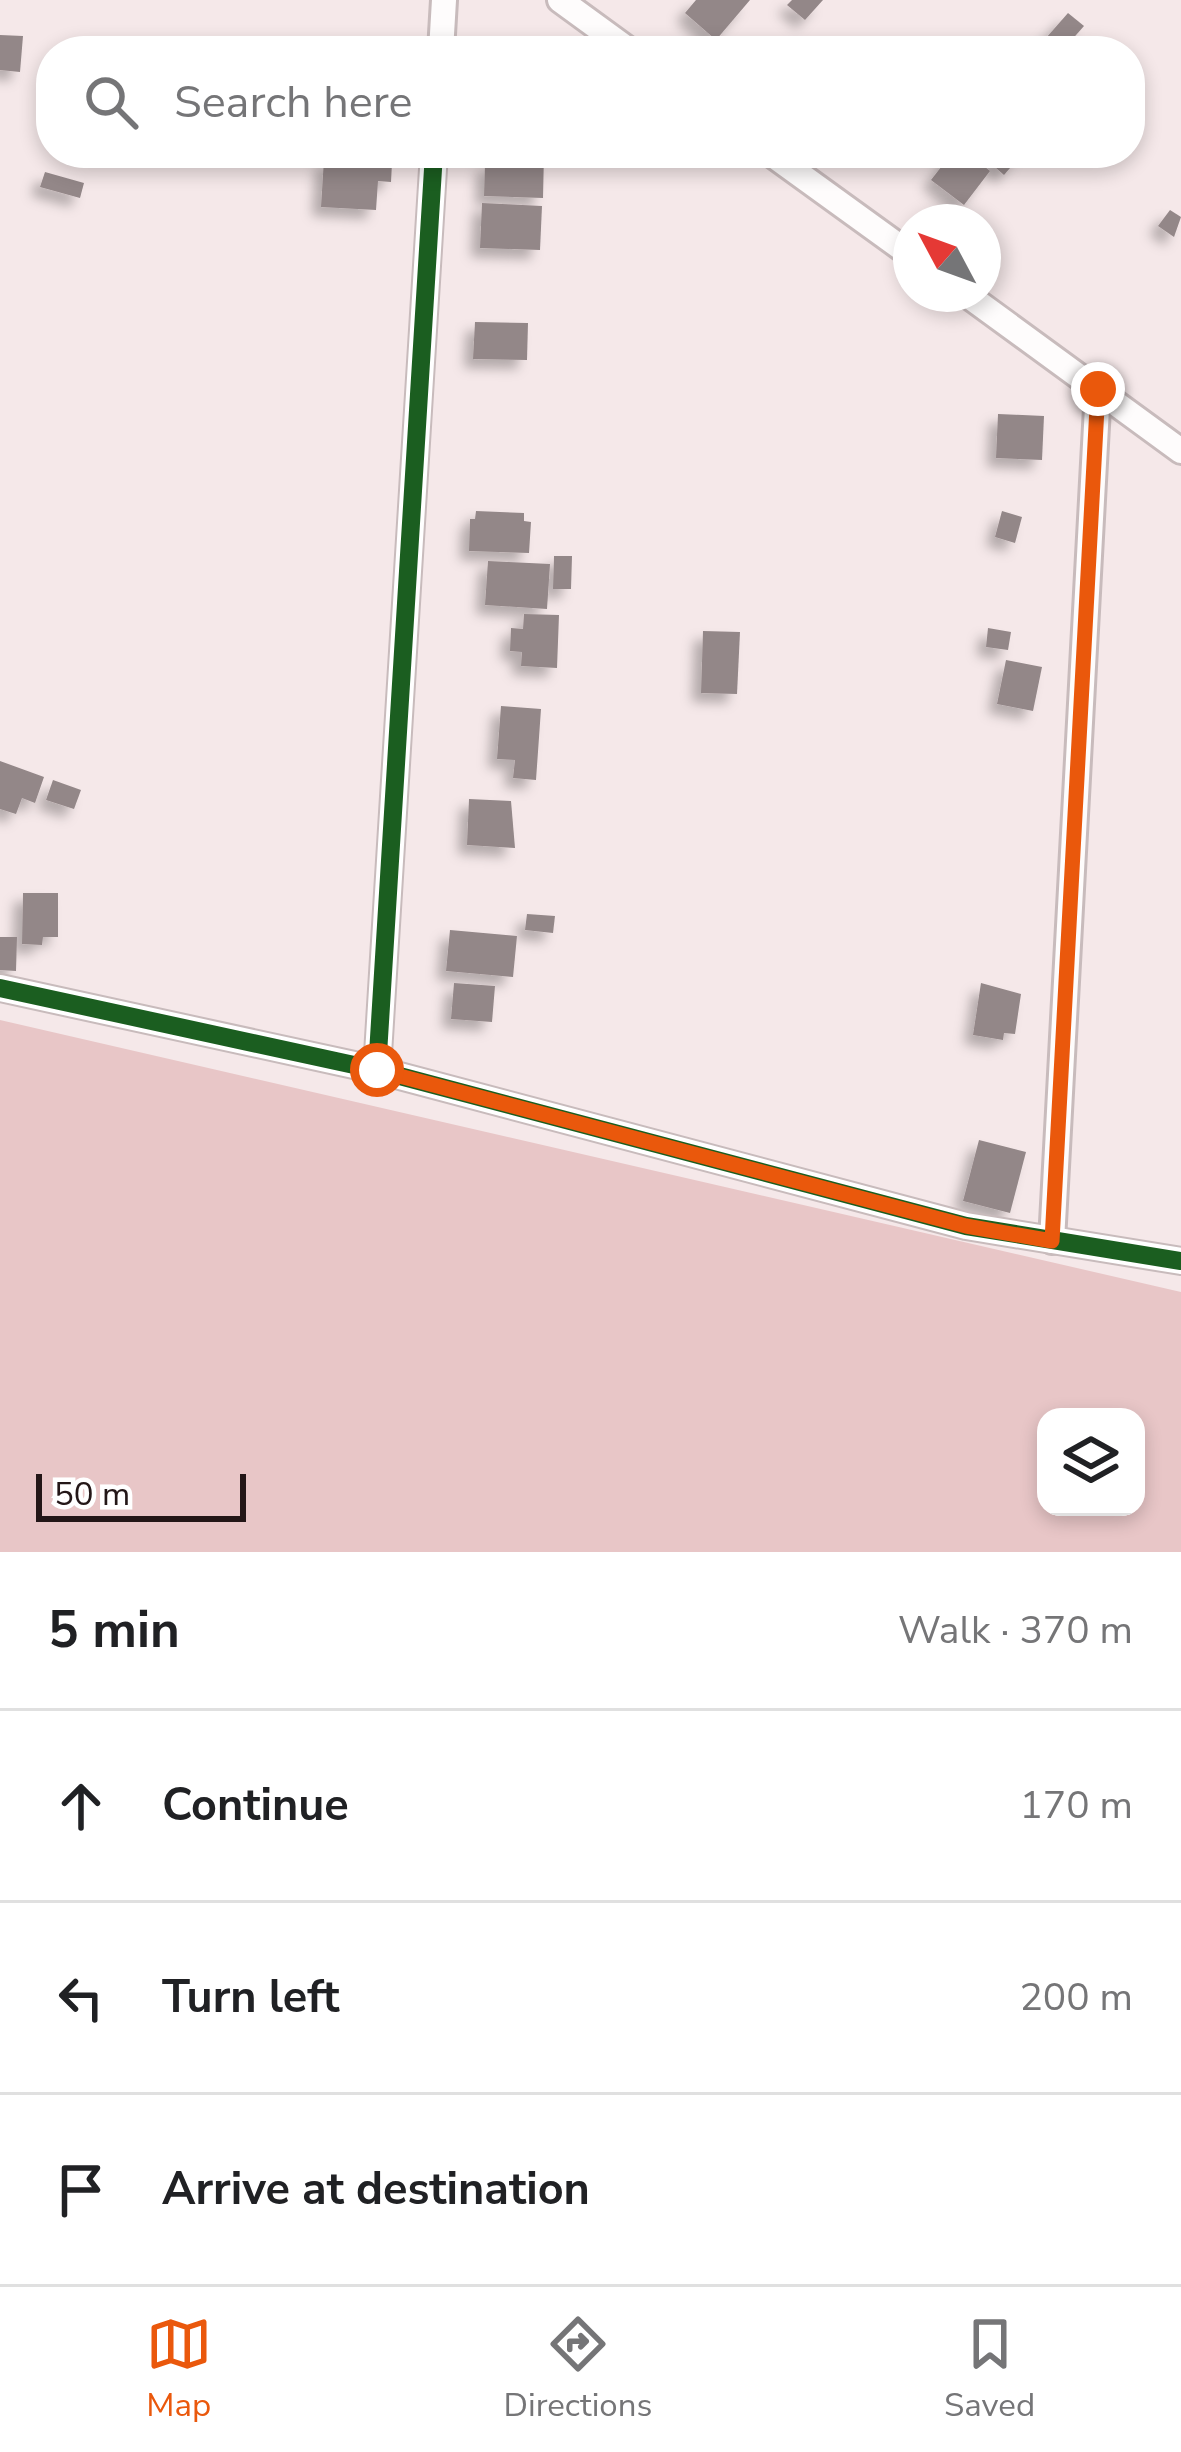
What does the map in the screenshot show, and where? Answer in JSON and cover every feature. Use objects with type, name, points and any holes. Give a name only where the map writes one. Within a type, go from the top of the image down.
[{"type":"street","points":[[442,36],[444,0]]},
{"type":"street","points":[[560,0],[609,36]]},
{"type":"street","points":[[377,1070],[433,168]]},
{"type":"street","points":[[791,168],[893,242]]},
{"type":"street","points":[[991,312],[1181,451]]},
{"type":"street","points":[[1052,1241],[1098,389]]},
{"type":"street","points":[[0,988],[377,1070],[966,1226],[1181,1261]]},
{"type":"shaded area","points":[[0,1020],[1181,1292],[1181,1552],[0,1552]]},
{"type":"building","points":[[696,0],[750,0],[719,36],[711,36],[685,13]]},
{"type":"building","points":[[792,0],[823,0],[805,20],[787,5]]},
{"type":"building","points":[[1068,13],[1084,26],[1075,36],[1048,36]]},
{"type":"building","points":[[0,35],[23,36],[20,72],[0,70]]},
{"type":"building","points":[[323,168],[392,168],[391,182],[378,181],[376,210],[321,207]]},
{"type":"building","points":[[485,168],[544,168],[543,198],[484,196]]},
{"type":"building","points":[[940,168],[986,168],[990,171],[963,204],[931,180]]},
{"type":"building","points":[[45,172],[84,183],[80,198],[40,187]]},
{"type":"building","points":[[482,203],[542,206],[540,250],[480,248]]},
{"type":"building","points":[[1170,210],[1181,217],[1174,237],[1158,226]]},
{"type":"building","points":[[475,322],[528,323],[527,360],[473,359]]},
{"type":"building","points":[[998,414],[1044,416],[1042,460],[996,458]]},
{"type":"building","points":[[476,511],[524,513],[524,521],[531,522],[529,553],[469,551],[470,519],[475,519]]},
{"type":"building","points":[[1002,511],[1022,517],[1015,543],[995,537]]},
{"type":"building","points":[[554,556],[572,556],[571,589],[553,589]]},
{"type":"building","points":[[488,561],[550,564],[547,609],[485,605]]},
{"type":"building","points":[[524,614],[559,615],[557,668],[521,666],[522,652],[510,651],[511,628],[523,629]]},
{"type":"building","points":[[988,628],[1011,632],[1008,650],[986,647]]},
{"type":"building","points":[[703,631],[740,632],[737,694],[701,693]]},
{"type":"building","points":[[1006,660],[1042,667],[1033,711],[997,704]]},
{"type":"building","points":[[501,706],[541,709],[536,780],[513,778],[515,760],[497,759]]},
{"type":"building","points":[[0,761],[44,777],[35,803],[22,798],[16,814],[0,809]]},
{"type":"building","points":[[53,780],[81,790],[74,809],[46,800]]},
{"type":"building","points":[[469,799],[511,801],[515,848],[467,845]]},
{"type":"building","points":[[23,893],[58,893],[58,937],[43,937],[42,945],[22,944]]},
{"type":"building","points":[[527,914],[555,916],[553,933],[525,930]]},
{"type":"building","points":[[450,930],[517,936],[513,977],[446,971]]},
{"type":"building","points":[[0,937],[17,937],[16,971],[0,970]]},
{"type":"building","points":[[454,983],[495,986],[492,1022],[451,1019]]},
{"type":"building","points":[[981,983],[1021,994],[1015,1034],[1004,1033],[1003,1040],[973,1035]]},
{"type":"building","points":[[979,1140],[1026,1152],[1010,1213],[963,1201]]},
{"type":"cycle path","points":[[377,1070],[433,168]]},
{"type":"cycle path","points":[[0,988],[377,1070],[966,1226],[1181,1261]]},
{"type":"route","points":[[377,1070],[966,1226],[1052,1241],[1098,389]]}]
